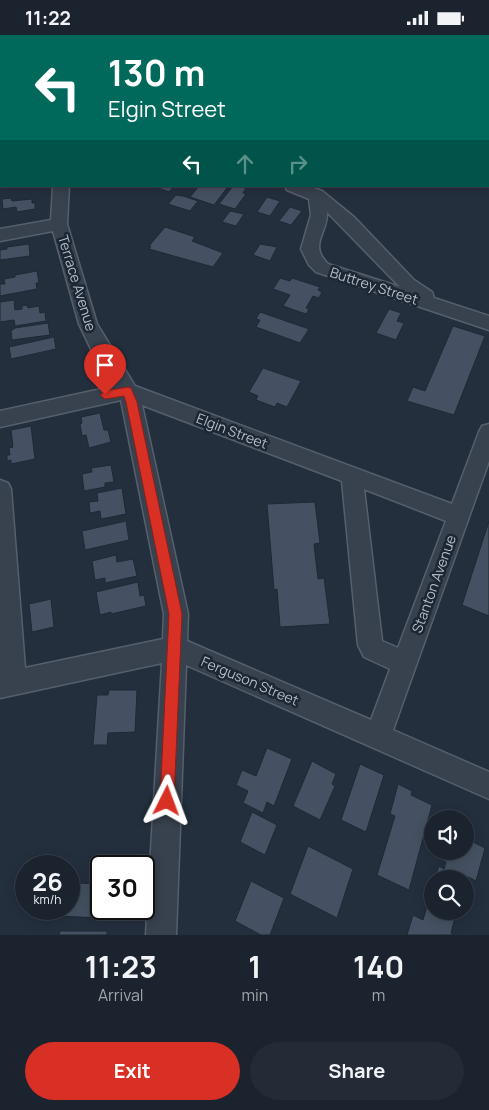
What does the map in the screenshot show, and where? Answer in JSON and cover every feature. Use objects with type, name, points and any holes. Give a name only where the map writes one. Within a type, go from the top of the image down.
[{"type":"street","name":"Terrace Avenue","points":[[60,187],[59,224],[91,331],[128,391],[136,419],[176,614],[161,935]]},
{"type":"street","name":"Buttrey Street","points":[[296,187],[316,195],[346,218],[412,288],[445,309]]},
{"type":"street","name":"Buttrey Street","points":[[316,195],[319,214],[309,249],[316,263],[322,268],[335,274],[489,323]]},
{"type":"street","points":[[0,235],[59,224]]},
{"type":"street","points":[[0,419],[128,391]]},
{"type":"street","name":"Elgin Street","points":[[128,391],[459,516]]},
{"type":"street","name":"Stanton Avenue","points":[[378,736],[489,432]]},
{"type":"street","points":[[352,476],[370,645],[373,649],[405,663]]},
{"type":"street","points":[[0,489],[7,684],[175,648]]},
{"type":"street","name":"Ferguson Street","points":[[175,648],[489,786]]},
{"type":"building","points":[[156,187],[173,187],[169,192]]},
{"type":"building","points":[[198,187],[227,188],[214,205],[190,197]]},
{"type":"building","points":[[232,187],[246,188],[243,193],[246,194],[235,209],[219,204]]},
{"type":"building","points":[[176,195],[198,201],[190,211],[168,204]]},
{"type":"building","points":[[267,197],[280,201],[270,216],[257,212]]},
{"type":"building","points":[[11,198],[12,201],[32,199],[32,203],[35,203],[35,209],[17,212],[16,207],[3,209],[2,199]]},
{"type":"building","points":[[290,207],[302,211],[291,225],[279,221]]},
{"type":"building","points":[[230,211],[244,214],[236,226],[222,222]]},
{"type":"building","points":[[165,227],[195,237],[192,241],[223,253],[213,267],[149,249],[151,246],[149,246]]},
{"type":"building","points":[[29,244],[30,256],[0,260],[0,250],[7,249],[7,247]]},
{"type":"building","points":[[260,244],[277,247],[270,261],[253,255]]},
{"type":"building","points":[[37,271],[39,283],[36,283],[37,289],[0,296],[0,284],[5,284],[4,279]]},
{"type":"building","points":[[280,278],[290,281],[292,278],[320,287],[318,290],[322,292],[319,298],[313,296],[306,308],[309,309],[306,314],[283,306],[290,295],[273,289]]},
{"type":"building","points":[[14,300],[15,310],[22,309],[22,306],[27,305],[28,308],[39,306],[40,313],[45,312],[46,321],[15,326],[14,320],[0,322],[0,302]]},
{"type":"building","points":[[389,309],[401,313],[397,321],[404,323],[396,340],[376,333]]},
{"type":"building","points":[[260,312],[309,329],[300,343],[256,327],[260,320],[256,319]]},
{"type":"building","points":[[48,323],[50,335],[12,340],[11,331],[15,328]]},
{"type":"building","points":[[453,326],[485,336],[454,415],[407,401],[413,387],[425,391]]},
{"type":"building","points":[[54,337],[56,349],[11,359],[9,347]]},
{"type":"building","points":[[263,368],[301,381],[287,407],[277,403],[275,407],[256,400],[258,396],[249,392]]},
{"type":"building","points":[[100,413],[104,430],[108,430],[111,442],[89,448],[86,435],[82,436],[81,417]]},
{"type":"building","points":[[31,426],[35,459],[11,464],[11,460],[7,461],[7,455],[10,455],[9,448],[13,447],[11,430]]},
{"type":"building","points":[[111,465],[114,482],[105,483],[105,487],[84,491],[82,474],[92,472],[91,468]]},
{"type":"building","points":[[122,488],[126,514],[101,519],[100,511],[90,513],[89,502],[98,501],[97,493]]},
{"type":"building","points":[[315,502],[320,543],[314,544],[318,579],[324,578],[330,624],[280,627],[277,589],[274,590],[267,504]]},
{"type":"building","points":[[126,521],[129,540],[85,550],[82,531]]},
{"type":"building","points":[[489,521],[489,616],[462,605]]},
{"type":"building","points":[[116,555],[117,562],[133,559],[137,576],[105,583],[105,578],[95,580],[92,561]]},
{"type":"building","points":[[138,582],[140,596],[144,595],[146,606],[100,615],[96,592]]},
{"type":"building","points":[[51,599],[54,627],[32,632],[29,604]]},
{"type":"building","points":[[109,690],[137,690],[135,732],[108,733],[107,745],[93,745],[97,695],[108,695]]},
{"type":"building","points":[[267,748],[292,759],[274,806],[267,802],[263,813],[243,803],[248,791],[236,785],[242,770],[256,776]]},
{"type":"building","points":[[312,761],[336,774],[332,784],[335,786],[320,820],[293,806]]},
{"type":"building","points":[[360,764],[384,775],[366,832],[341,820]]},
{"type":"building","points":[[398,784],[412,791],[411,795],[432,805],[431,810],[424,810],[424,835],[409,890],[377,875],[395,816],[390,814]]},
{"type":"building","points":[[252,812],[277,825],[265,855],[240,842]]},
{"type":"building","points":[[474,842],[485,848],[476,881],[474,880],[474,870],[438,870],[439,866],[444,869],[446,862],[442,860],[474,860]]},
{"type":"building","points":[[308,846],[353,869],[337,918],[290,894]]},
{"type":"building","points":[[251,881],[284,898],[270,935],[261,935],[235,921]]},
{"type":"building","points":[[80,883],[90,884],[90,917],[80,917]]},
{"type":"building","points":[[413,915],[423,920],[424,917],[424,920],[454,920],[451,933],[454,935],[407,935]]},
{"type":"building","points":[[60,931],[107,931],[107,935],[59,935]]},
{"type":"route","points":[[105,395],[128,391],[132,402],[176,614],[167,801]]}]
